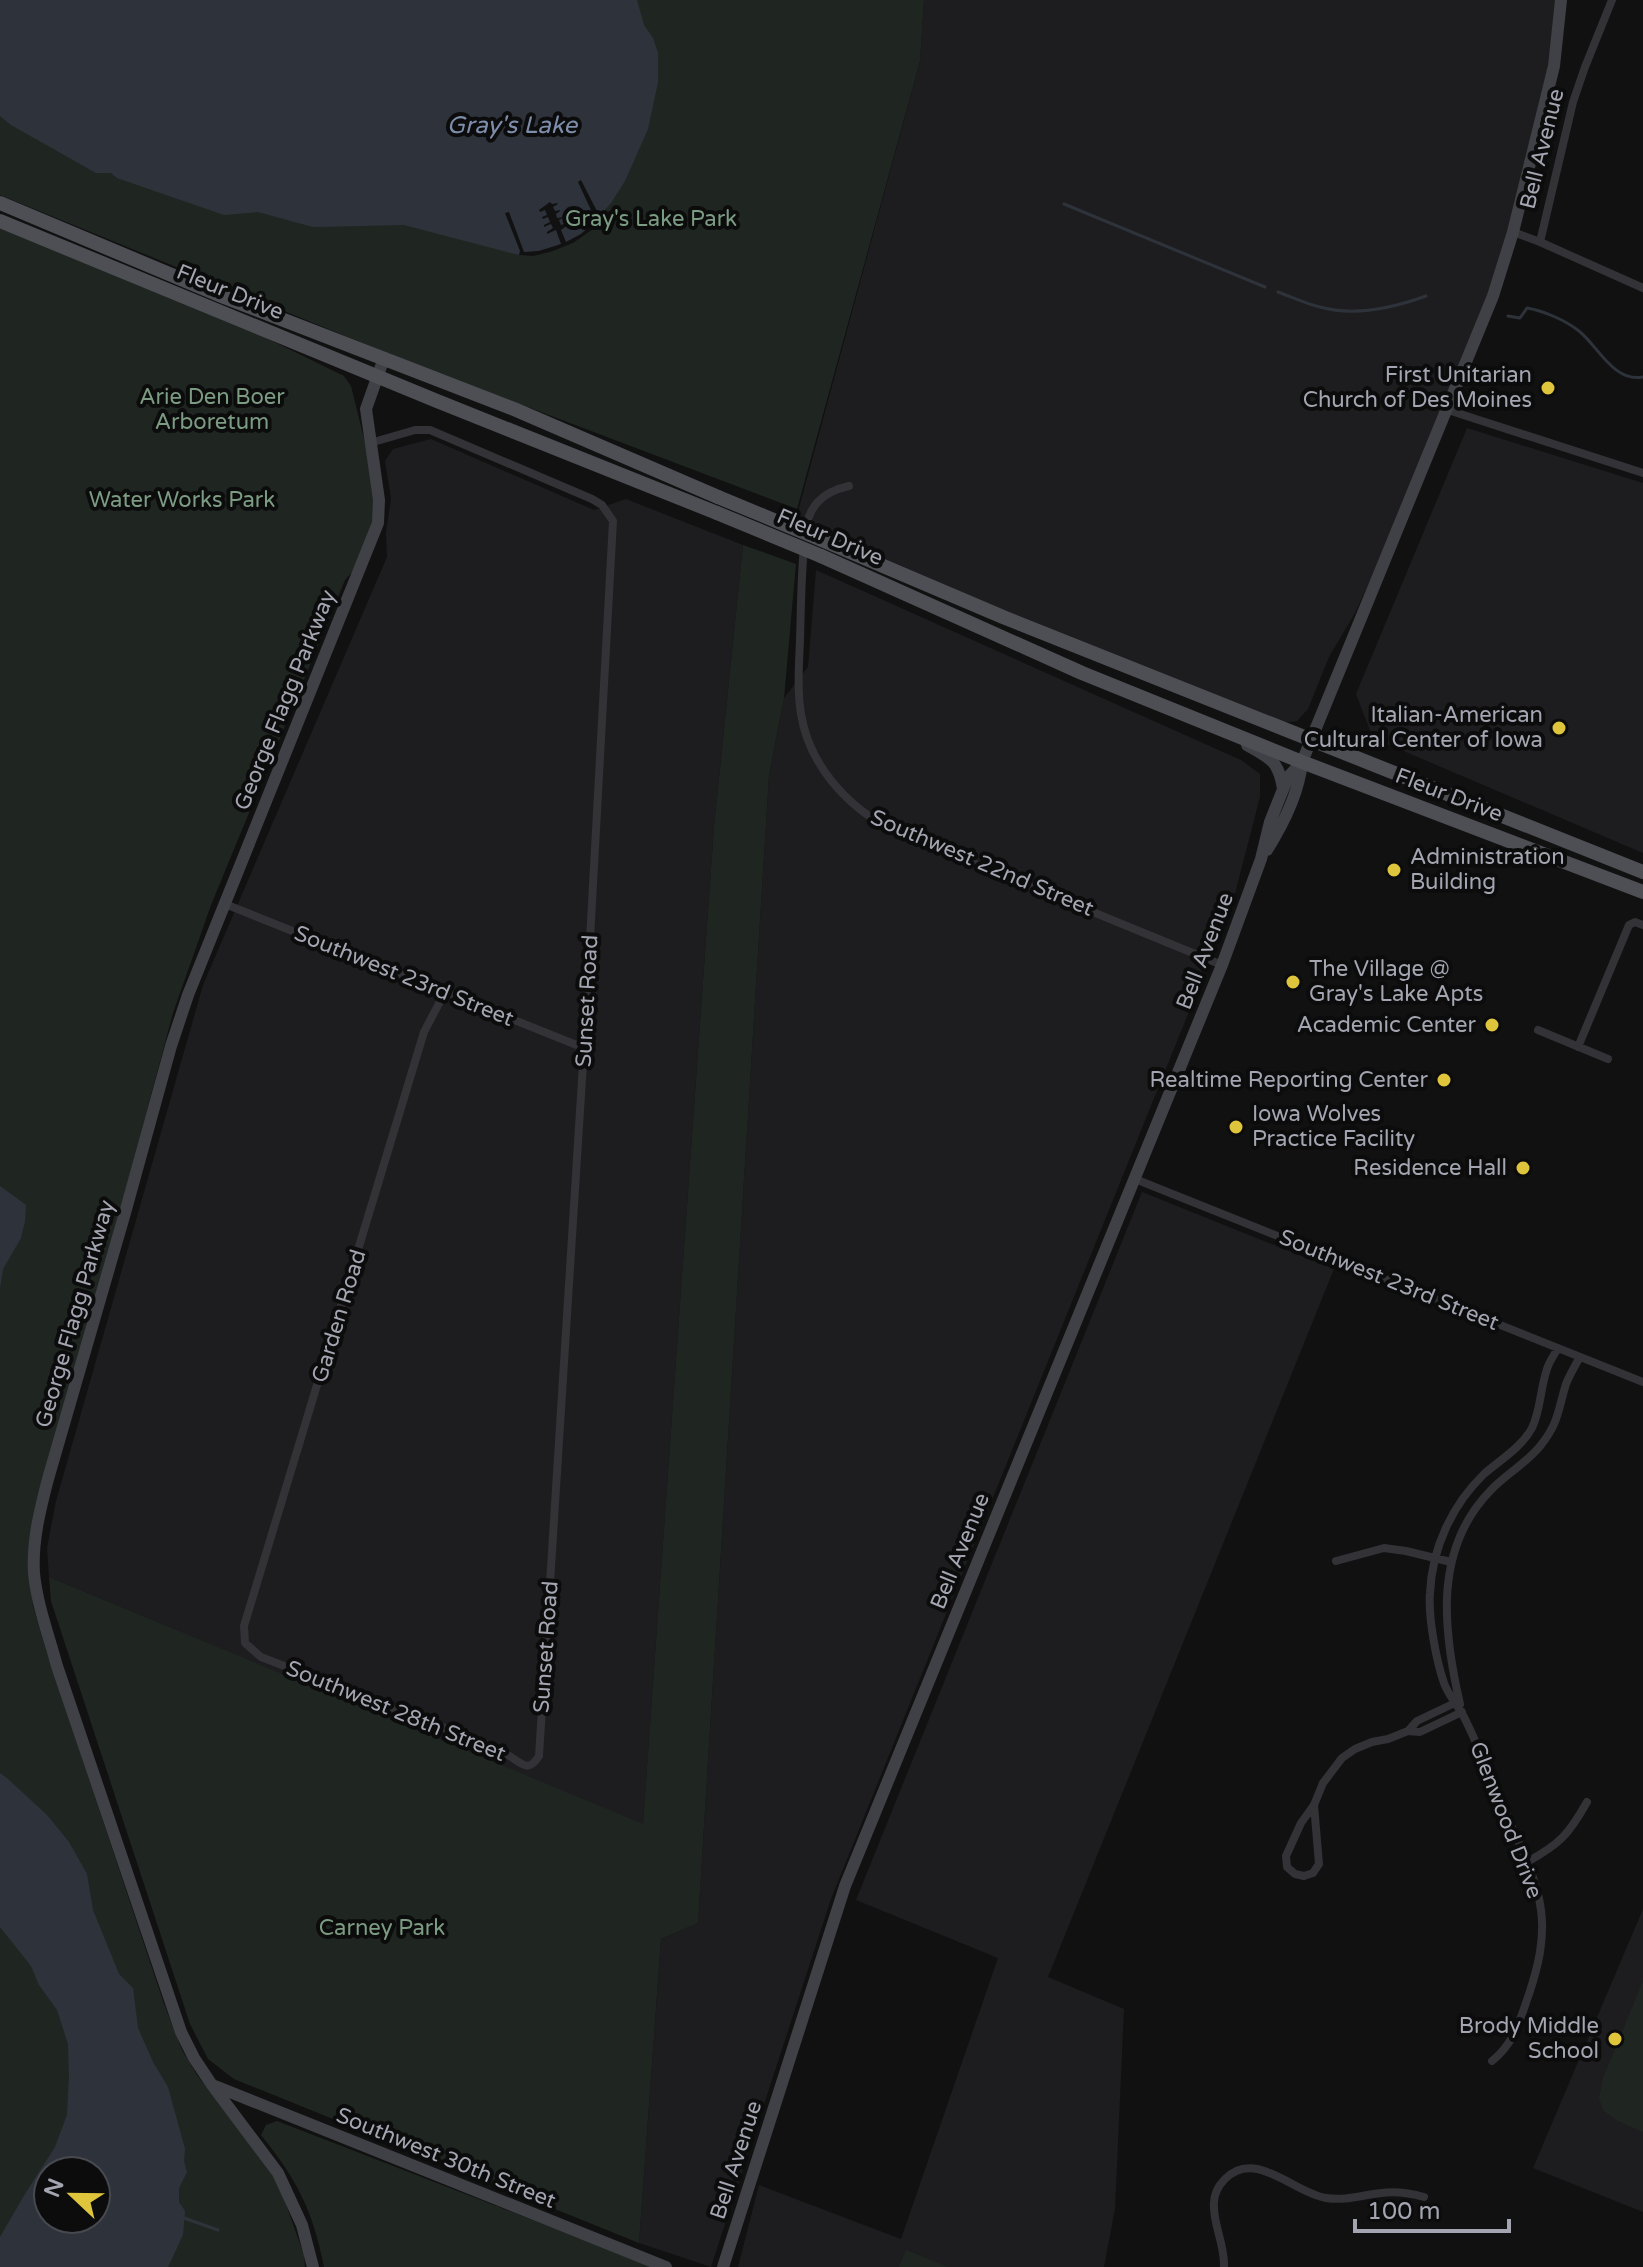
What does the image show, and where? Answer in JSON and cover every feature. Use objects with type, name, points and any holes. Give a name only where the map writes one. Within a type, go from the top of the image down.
[{"type":"main road","name":"Fleur Drive","points":[[0,203],[224,297],[514,409],[1003,617],[1643,872]]},
{"type":"main road","name":"Fleur Drive","points":[[0,221],[821,556],[1082,673],[1302,762],[1643,892]]},
{"type":"street","points":[[1513,232],[1554,66],[1561,0]]},
{"type":"street","name":"Bell Avenue","points":[[1261,859],[1280,829],[1300,780],[1302,762],[1448,410],[1493,296],[1513,232],[1540,242],[1573,102],[1612,0]]},
{"type":"street","points":[[1540,242],[1643,288]]},
{"type":"street","name":"George Flagg Parkway","points":[[313,2267],[302,2225],[278,2173],[212,2085],[181,2032],[57,1666],[41,1610],[34,1559],[38,1520],[48,1479],[188,995],[378,523],[379,500],[366,409],[384,358]]},
{"type":"street","points":[[1448,410],[1643,473]]},
{"type":"street","name":"Sunset Road","points":[[370,443],[415,430],[430,430],[592,499],[602,505],[613,521],[540,1749]]},
{"type":"street","name":"Southwest 22nd Street","points":[[849,486],[825,494],[812,508],[805,528],[803,552],[801,713],[804,729],[826,774],[847,799],[888,828],[1222,965]]},
{"type":"street","points":[[1216,727],[1270,758],[1281,774],[1283,790]]},
{"type":"street","name":"Bell Avenue","points":[[723,2267],[845,1886],[1222,965],[1288,777],[1302,762]]},
{"type":"street","name":"Southwest 23rd Street","points":[[225,904],[584,1048]]},
{"type":"street","points":[[1578,1047],[1629,925],[1635,922],[1643,925]]},
{"type":"street","name":"Garden Road","points":[[245,1643],[244,1626],[424,1032],[445,992]]},
{"type":"street","points":[[1538,1030],[1608,1059]]},
{"type":"street","name":"Southwest 23rd Street","points":[[1135,1179],[1643,1382]]},
{"type":"street","name":"Glenwood Drive","points":[[1458,1702],[1444,1685],[1433,1630],[1430,1593],[1435,1559],[1450,1519],[1460,1503],[1531,1429],[1540,1406],[1547,1368],[1558,1348]]},
{"type":"street","name":"Glenwood Drive","points":[[1492,2061],[1505,2050],[1515,2035],[1539,1959],[1541,1910],[1534,1878],[1458,1702],[1447,1632],[1446,1604],[1451,1562],[1453,1550],[1469,1517],[1492,1489],[1540,1447],[1553,1427],[1565,1387],[1580,1357]]},
{"type":"street","points":[[1506,1456],[1517,1468]]},
{"type":"street","points":[[1336,1561],[1384,1548],[1451,1562]]},
{"type":"street","name":"Southwest 28th Street","points":[[245,1643],[261,1657],[486,1744],[522,1765],[535,1762],[540,1749]]},
{"type":"street","points":[[1408,1731],[1417,1721],[1458,1702]]},
{"type":"street","points":[[1314,1805],[1319,1864],[1313,1873],[1304,1876],[1295,1874],[1287,1867],[1286,1856],[1323,1783],[1342,1758],[1355,1749],[1408,1731],[1420,1732],[1462,1712]]},
{"type":"street","points":[[1527,1862],[1561,1840],[1587,1802]]},
{"type":"street","name":"Southwest 30th Street","points":[[212,2085],[666,2267]]},
{"type":"street","points":[[1224,2267],[1215,2197],[1224,2179],[1241,2169],[1261,2169],[1294,2187],[1324,2198],[1356,2198],[1397,2192],[1424,2197]]},
{"type":"shaded area","points":[[924,0],[1561,0],[1554,66],[1513,232],[1431,450],[1355,613],[1329,657],[1308,709],[1297,721],[1283,723],[822,540],[823,530],[796,519],[920,61]]},
{"type":"shaded area","points":[[1467,428],[1643,483],[1643,853],[1373,738],[1356,694]]},
{"type":"shaded area","points":[[431,439],[594,510],[626,499],[743,545],[714,827],[643,1825],[49,1577],[47,1548],[56,1501],[203,985],[387,557],[386,532],[391,499],[385,461],[393,449]]},
{"type":"shaded area","points":[[816,570],[1241,760],[1260,774],[1260,797],[1232,905],[831,1899],[711,2267],[639,2243],[661,1939],[698,1923],[769,775],[784,698],[808,667]]},
{"type":"shaded area","points":[[1142,1192],[1334,1269],[1048,1977],[1124,2009],[1115,2209],[1104,2267],[738,2267],[759,2185],[901,2239],[998,1958],[856,1900]]},
{"type":"shaded area","name":"Brody Middle School","points":[[1643,1909],[1643,2212],[1533,2168]]},
{"type":"green space","name":"Gray's Lake Park","points":[[0,0],[924,0],[920,61],[797,509],[404,360],[0,195]]},
{"type":"green space","name":"Water Works Park","points":[[0,228],[252,331],[344,376],[351,386],[373,475],[376,499],[372,528],[352,572],[345,580],[211,905],[173,1013],[109,1252],[40,1489],[29,1545],[33,1606],[164,2004],[182,2050],[197,2075],[277,2179],[304,2255],[305,2267],[0,2267]]},
{"type":"green space","name":"Carney Park","points":[[743,545],[796,564],[784,698],[769,775],[698,1923],[661,1939],[639,2243],[234,2079],[208,2059],[190,2024],[51,1601],[49,1577],[643,1824],[714,827]]},
{"type":"green space","points":[[1643,1981],[1643,2132],[1604,2111],[1599,2099],[1603,2078]]},
{"type":"green space","points":[[277,2121],[654,2267],[324,2267],[315,2229],[302,2196],[261,2135],[266,2125]]},
{"type":"green space","points":[[906,2250],[948,2267],[899,2267]]},
{"type":"water","name":"Gray's Lake","points":[[0,0],[637,0],[644,25],[658,53],[658,82],[648,129],[625,181],[611,203],[591,226],[574,239],[552,248],[519,255],[404,225],[313,227],[258,212],[224,215],[117,178],[111,173],[96,173],[0,116]]},
{"type":"water","points":[[0,1186],[26,1205],[21,1238],[3,1269],[0,1288]]},
{"type":"water","points":[[0,1773],[47,1815],[69,1842],[87,1874],[93,1910],[119,1974],[133,1988],[138,2028],[168,2087],[185,2149],[187,2172],[179,2188],[179,2202],[185,2211],[183,2235],[168,2267],[0,2267],[0,2237],[32,2183],[32,2235],[112,2235],[112,2155],[50,2155],[67,2115],[68,2044],[57,2010],[39,1985],[31,1966],[0,1927]]},
{"type":"pier","points":[[581,180],[603,219],[573,243],[533,256],[519,255],[505,213],[509,212],[524,252],[561,244],[556,230],[547,234],[553,228],[551,224],[544,227],[550,222],[548,217],[542,217],[547,215],[545,210],[539,210],[550,202],[558,204],[553,207],[555,211],[560,210],[557,218],[565,217],[559,220],[561,225],[568,225],[561,230],[566,242],[596,221],[578,182]]},
{"type":"waterway","points":[[1064,204],[1265,287]]},
{"type":"waterway","points":[[1278,292],[1315,306],[1347,311],[1387,307],[1426,296]]},
{"type":"waterway","points":[[1508,316],[1520,318],[1527,308],[1554,316],[1586,337],[1615,369],[1633,377],[1643,377]]},
{"type":"waterway","points":[[184,2218],[218,2230]]},
{"type":"place","name":"First Unitarian Church of Des Moines","points":[[1548,388]]},
{"type":"place","name":"Italian-American Cultural Center of Iowa","points":[[1559,728]]},
{"type":"place","name":"Administration Building","points":[[1394,870]]},
{"type":"place","name":"The Village @ Gray's Lake Apts","points":[[1293,982]]},
{"type":"place","name":"Academic Center","points":[[1492,1025]]},
{"type":"place","name":"Realtime Reporting Center","points":[[1444,1080]]},
{"type":"place","name":"Iowa Wolves Practice Facility","points":[[1236,1127]]},
{"type":"place","name":"Residence Hall","points":[[1523,1168]]},
{"type":"place","name":"Brody Middle School","points":[[1615,2039]]},
{"type":"park label","name":"Arie Den Boer Arboretum","points":[[212,410]]}]
